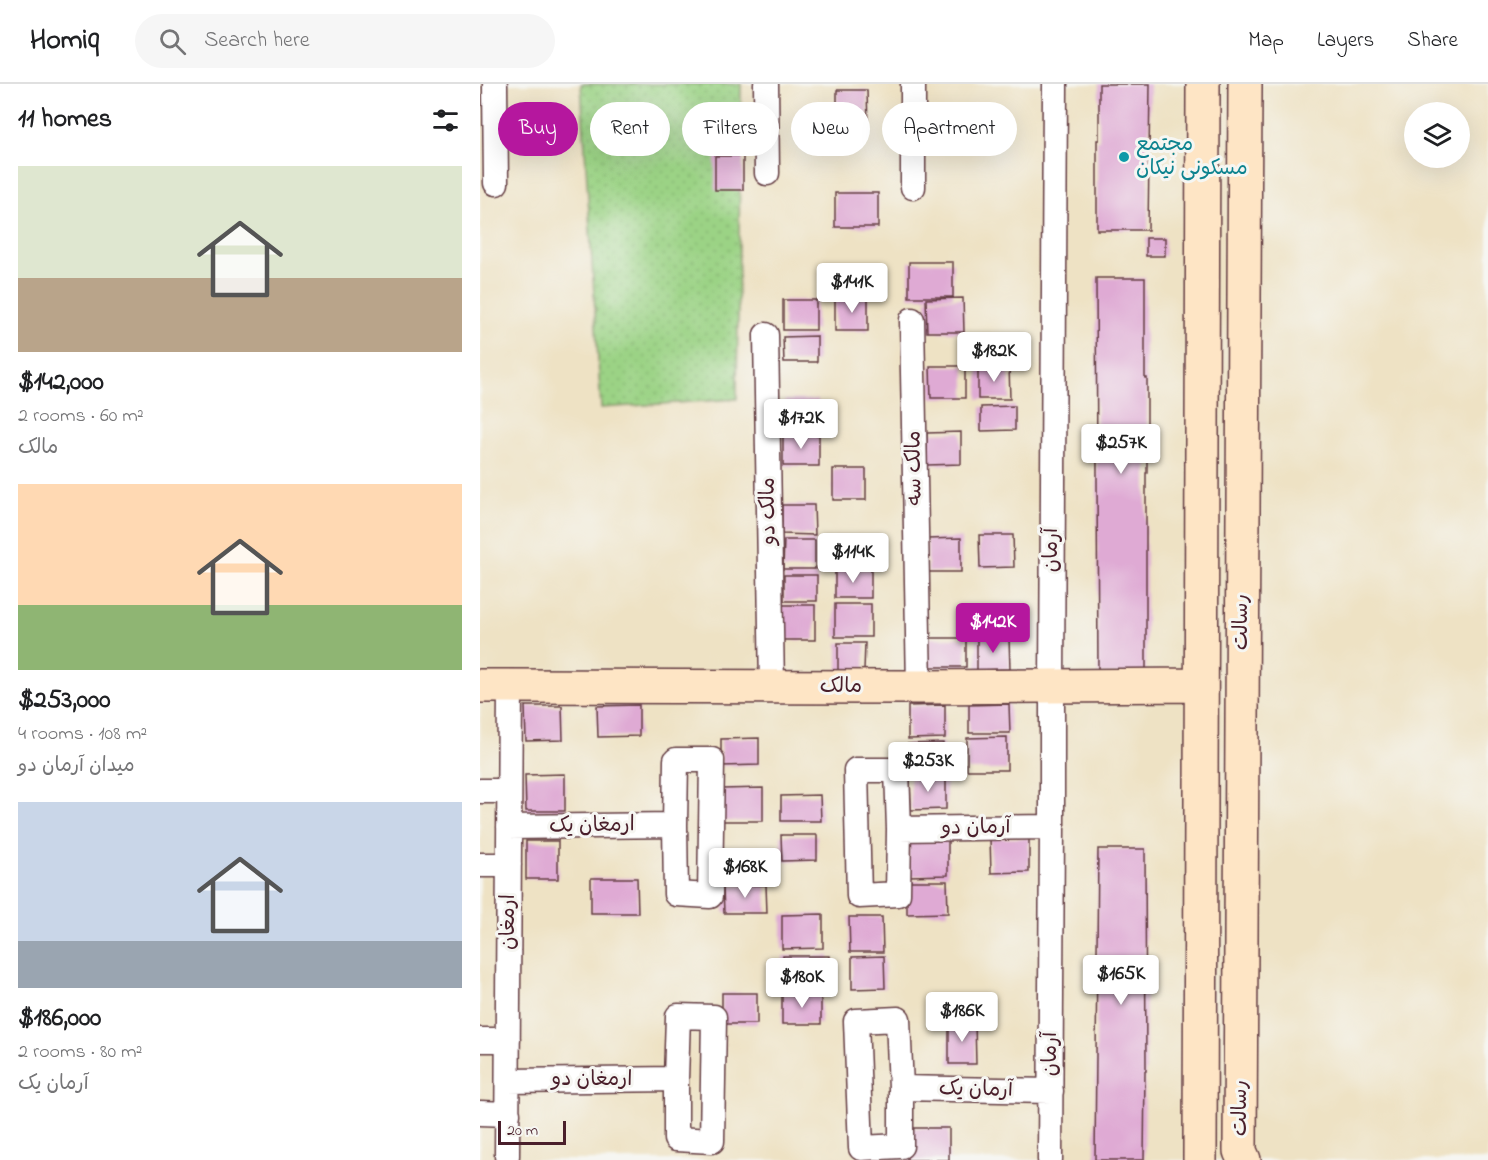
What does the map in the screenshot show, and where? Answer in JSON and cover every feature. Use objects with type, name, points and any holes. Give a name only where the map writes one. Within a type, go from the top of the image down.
[{"type":"street","points":[[495,84],[496,183]]},
{"type":"street","points":[[766,84],[767,173]]},
{"type":"street","points":[[913,84],[913,187]]},
{"type":"street","name":"آرمان","points":[[1050,1160],[1054,84]]},
{"type":"street","name":"رسالت","points":[[1200,1160],[1203,84]]},
{"type":"street","name":"رسالت","points":[[1244,1160],[1240,1151],[1245,84]]},
{"type":"street","name":"مالک سه","points":[[912,320],[919,687]]},
{"type":"street","name":"مالک دو","points":[[766,335],[772,687]]},
{"type":"street","name":"مالک","points":[[495,686],[1201,685]]},
{"type":"street","name":"ارمغان","points":[[495,686],[509,791],[507,1156]]},
{"type":"street","points":[[676,759],[712,760],[710,896],[676,894],[675,825],[676,759]]},
{"type":"street","points":[[897,770],[899,829],[898,894],[859,896],[856,771],[897,770]]},
{"type":"street","points":[[480,791],[509,791]]},
{"type":"street","name":"ارمغان یک","points":[[509,827],[675,825]]},
{"type":"street","name":"آرمان دو","points":[[899,829],[1052,827]]},
{"type":"street","points":[[480,865],[509,865]]},
{"type":"street","points":[[678,1016],[714,1017],[712,1140],[676,1139],[676,1080],[678,1016]]},
{"type":"street","points":[[898,1019],[902,1088],[901,1146],[861,1148],[856,1022],[898,1019]]},
{"type":"street","points":[[480,1040],[508,1040]]},
{"type":"street","name":"ارمغان دو","points":[[508,1081],[676,1080]]},
{"type":"street","name":"آرمان یک","points":[[902,1088],[1051,1091]]},
{"type":"street","points":[[480,1113],[508,1114]]},
{"type":"green space","points":[[581,84],[741,84],[741,102],[682,102],[682,156],[740,156],[737,399],[601,408]]},
{"type":"building","name":"مجتمع مسکونی نیکان","points":[[1099,84],[1150,84],[1148,230],[1097,230]]},
{"type":"building","points":[[837,90],[867,90],[867,102],[837,102]]},
{"type":"building","points":[[715,156],[743,156],[743,190],[715,190]]},
{"type":"building","points":[[835,193],[878,193],[878,227],[835,227]]},
{"type":"building","points":[[1146,238],[1165,238],[1165,256],[1146,256]]},
{"type":"building","points":[[909,262],[953,262],[953,297],[909,297]]},
{"type":"building","points":[[1096,278],[1145,278],[1146,674],[1098,674]]},
{"type":"building","points":[[835,298],[868,298],[868,331],[835,331]]},
{"type":"building","points":[[963,298],[964,332],[927,332],[926,299]]},
{"type":"building","points":[[783,300],[816,300],[816,330],[783,330]]},
{"type":"building","points":[[817,336],[817,362],[784,362],[783,337]]},
{"type":"building","points":[[930,366],[965,366],[965,398],[931,398]]},
{"type":"building","points":[[978,366],[1009,366],[1010,399],[978,399]]},
{"type":"building","points":[[785,400],[818,400],[818,429],[785,429]]},
{"type":"building","points":[[1015,406],[1015,430],[981,431],[981,407]]},
{"type":"building","points":[[961,432],[961,464],[927,465],[927,433]]},
{"type":"building","points":[[783,435],[819,435],[819,466],[783,466]]},
{"type":"building","points":[[833,469],[866,469],[866,500],[833,500]]},
{"type":"building","points":[[782,505],[814,505],[815,535],[782,534]]},
{"type":"building","points":[[979,535],[1013,535],[1014,567],[980,568]]},
{"type":"building","points":[[836,537],[871,537],[871,564],[836,564]]},
{"type":"building","points":[[961,538],[961,572],[928,572],[927,539]]},
{"type":"building","points":[[784,540],[815,540],[815,569],[783,569]]},
{"type":"building","points":[[835,569],[871,569],[871,598],[835,598]]},
{"type":"building","points":[[784,575],[817,575],[817,601],[784,601]]},
{"type":"building","points":[[835,604],[871,604],[871,637],[835,637]]},
{"type":"building","points":[[781,605],[815,605],[815,640],[781,640]]},
{"type":"building","points":[[929,638],[966,638],[966,667],[929,667]]},
{"type":"building","points":[[977,638],[1009,638],[1010,669],[977,670]]},
{"type":"building","points":[[838,643],[865,643],[864,671],[838,671]]},
{"type":"building","points":[[1009,704],[1010,733],[969,733],[969,705]]},
{"type":"building","points":[[639,705],[639,736],[598,737],[597,706]]},
{"type":"building","points":[[945,705],[945,738],[908,739],[908,706]]},
{"type":"building","points":[[525,706],[562,706],[563,740],[526,741]]},
{"type":"building","points":[[1007,737],[1007,770],[967,770],[967,738]]},
{"type":"building","points":[[759,738],[759,765],[721,766],[721,739]]},
{"type":"building","points":[[943,743],[944,771],[906,771],[906,744]]},
{"type":"building","points":[[565,774],[565,811],[526,811],[525,775]]},
{"type":"building","points":[[946,777],[946,809],[911,810],[910,778]]},
{"type":"building","points":[[763,788],[763,821],[722,821],[722,789]]},
{"type":"building","points":[[820,795],[821,821],[781,821],[781,796]]},
{"type":"building","points":[[781,835],[817,835],[817,860],[782,861]]},
{"type":"building","points":[[990,838],[1029,838],[1029,872],[991,873]]},
{"type":"building","points":[[908,840],[948,840],[948,875],[909,876]]},
{"type":"building","points":[[526,841],[558,841],[558,879],[526,879]]},
{"type":"building","points":[[1098,849],[1145,849],[1144,1160],[1095,1160]]},
{"type":"building","points":[[591,878],[637,878],[638,913],[591,913]]},
{"type":"building","points":[[907,881],[947,881],[948,913],[907,914]]},
{"type":"building","points":[[766,885],[767,913],[724,913],[723,886]]},
{"type":"building","points":[[823,914],[823,948],[782,949],[782,915]]},
{"type":"building","points":[[849,917],[882,917],[883,952],[850,952]]},
{"type":"building","points":[[783,956],[829,956],[829,988],[783,989]]},
{"type":"building","points":[[884,956],[885,988],[852,989],[852,957]]},
{"type":"building","points":[[722,993],[757,993],[757,1024],[722,1024]]},
{"type":"building","points":[[782,994],[821,994],[821,1024],[782,1024]]},
{"type":"building","points":[[949,1022],[975,1022],[976,1064],[949,1064]]},
{"type":"building","points":[[907,1128],[949,1128],[949,1160],[907,1160]]},
{"type":"place","name":"مجتمع مسکونی نیکان","points":[[1124,157]]}]
